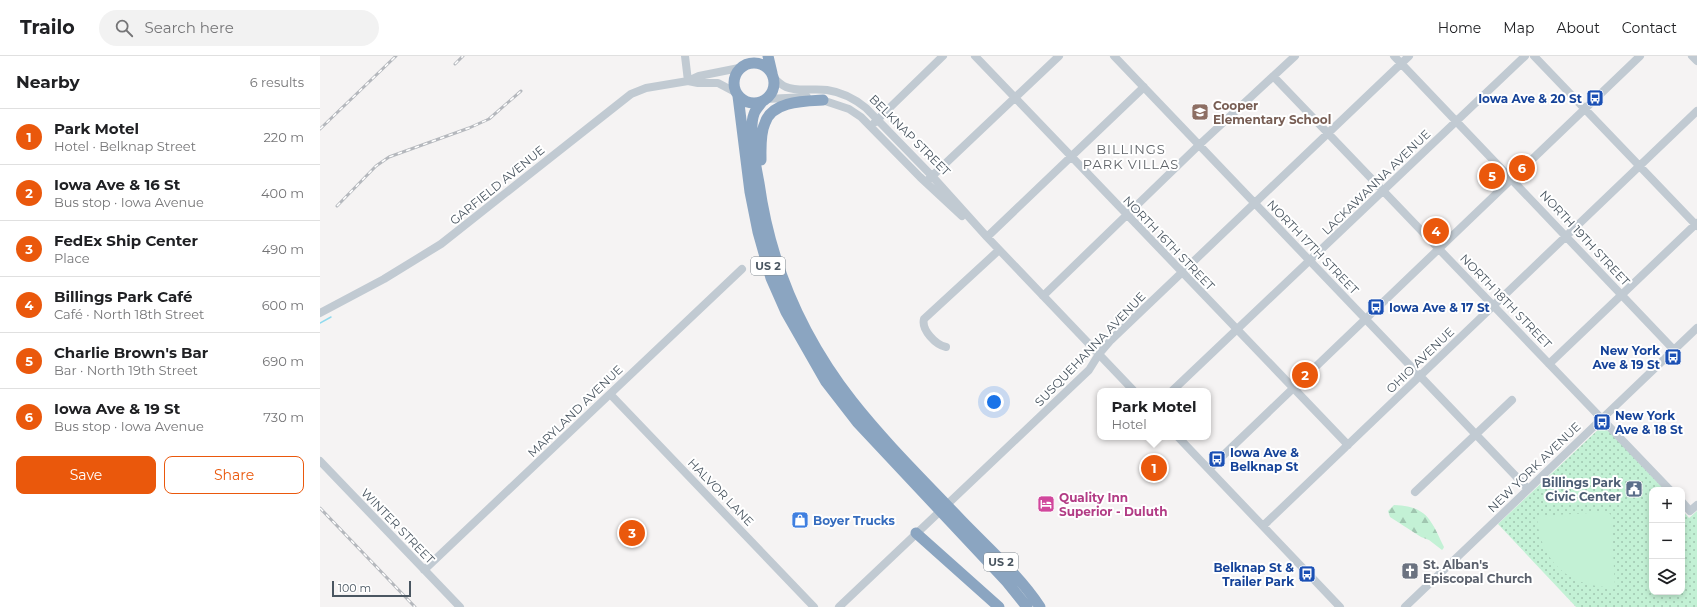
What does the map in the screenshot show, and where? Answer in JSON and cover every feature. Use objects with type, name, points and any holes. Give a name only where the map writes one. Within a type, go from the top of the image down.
[{"type":"highway","name":"US 2","points":[[750,56],[734,77],[734,87],[737,94],[750,192],[758,232],[771,278],[786,312],[826,382],[857,422],[1019,582],[1040,607]]},
{"type":"highway","name":"US 2","points":[[768,56],[774,87],[753,114],[752,122],[760,191],[774,254],[793,304],[812,342],[838,383],[929,493]]},
{"type":"highway","points":[[741,67],[753,62],[759,63],[764,65],[773,76]]},
{"type":"highway","points":[[737,94],[742,99],[752,103],[764,100]]},
{"type":"highway","points":[[760,191],[763,130],[769,115],[785,105],[823,100]]},
{"type":"highway","name":"US 2","points":[[956,521],[1027,607]]},
{"type":"highway","points":[[916,533],[999,607]]},
{"type":"street","points":[[685,56],[688,81]]},
{"type":"street","points":[[870,126],[943,56]]},
{"type":"street","name":"NORTH 16TH STREET","points":[[975,56],[1071,158],[1348,445]]},
{"type":"street","points":[[926,182],[1059,56]]},
{"type":"street","name":"NORTH 17TH STREET","points":[[1114,56],[1528,489]]},
{"type":"street","points":[[1043,296],[1199,145],[1295,56]]},
{"type":"street","name":"NORTH 19TH STREET","points":[[1394,56],[1512,178],[1674,350]]},
{"type":"street","name":"SUSQUEHANNA AVENUE","points":[[839,607],[1089,370],[1099,354],[1111,340],[1409,56]]},
{"type":"street","name":"LACKAWANNA AVENUE","points":[[1175,388],[1525,56]]},
{"type":"street","points":[[1534,56],[1696,225],[1549,364]]},
{"type":"street","points":[[1209,469],[1640,56]]},
{"type":"street","points":[[1692,56],[1697,61]]},
{"type":"street","name":"GARFIELD AVENUE","points":[[320,313],[384,279],[442,244],[626,97],[646,88],[688,81],[699,76],[741,67]]},
{"type":"street","name":"BELKNAP STREET","points":[[773,76],[783,85],[791,88],[827,90],[846,96],[860,103],[878,119],[999,250],[1131,388]]},
{"type":"street","name":"NORTH 18TH STREET","points":[[1274,77],[1667,487]]},
{"type":"street","name":"GARFIELD AVENUE","points":[[688,81],[698,83],[718,83],[737,94]]},
{"type":"street","points":[[987,237],[1144,87]]},
{"type":"street","name":"BELKNAP STREET","points":[[764,100],[798,96],[812,97],[849,109],[870,126],[926,182],[987,237]]},
{"type":"street","name":"OHIO AVENUE","points":[[1263,526],[1697,112]]},
{"type":"street","points":[[946,347],[937,343],[925,328],[924,319],[999,250]]},
{"type":"street","name":"MARYLAND AVENUE","points":[[424,570],[742,269]]},
{"type":"street","name":"NEW YORK AVENUE","points":[[1406,607],[1697,328]]},
{"type":"street","name":"HALVOR LANE","points":[[610,394],[814,607]]},
{"type":"street","points":[[1415,492],[1512,400]]},
{"type":"street","points":[[1181,440],[1340,607]]},
{"type":"street","name":"WINTER STREET","points":[[320,461],[424,570],[436,587],[460,607]]},
{"type":"street","points":[[1685,505],[1690,511],[1697,505]]},
{"type":"green space","points":[[1603,425],[1662,487],[1649,487],[1649,595],[1685,595],[1685,513],[1689,518],[1697,511],[1697,607],[1576,607],[1498,524]]},
{"type":"green space","points":[[1394,505],[1414,508],[1426,516],[1435,529],[1444,547],[1443,549],[1442,550],[1429,540],[1421,537],[1390,517],[1388,511]]},
{"type":"green space","points":[[1608,512],[1611,515],[1615,587],[1584,583],[1571,577],[1560,569],[1551,559],[1544,546],[1539,532],[1537,516]]},
{"type":"waterway","points":[[320,323],[331,317]]},
{"type":"railway","points":[[320,129],[396,56]]},
{"type":"railway","points":[[455,64],[463,56]]},
{"type":"railway","points":[[337,206],[376,166],[389,157],[469,128],[489,119],[521,91]]},
{"type":"railway","points":[[320,508],[415,607]]},
{"type":"place","name":"Iowa Ave & 20 St","points":[[1595,98]]},
{"type":"place","name":"Cooper Elementary School","points":[[1200,112]]},
{"type":"place","name":"Iowa Ave & 19 St","points":[[1522,168]]},
{"type":"place","name":"Charlie Brown's Bar","points":[[1492,176]]},
{"type":"place","name":"Billings Park Café","points":[[1436,231]]},
{"type":"place","name":"Iowa Ave & 17 St","points":[[1376,307]]},
{"type":"place","name":"New York Ave & 19 St","points":[[1673,357]]},
{"type":"place","name":"Iowa Ave & 16 St","points":[[1305,375]]},
{"type":"place","name":"New York Ave & 18 St","points":[[1602,422]]},
{"type":"place","name":"Iowa Ave & Belknap St","points":[[1217,459]]},
{"type":"place","name":"Park Motel","points":[[1154,468]]},
{"type":"place","name":"Billings Park Civic Center","points":[[1634,489]]},
{"type":"place","name":"Quality Inn Superior - Duluth","points":[[1046,504]]},
{"type":"place","name":"Boyer Trucks","points":[[800,520]]},
{"type":"place","name":"FedEx Ship Center","points":[[632,533]]},
{"type":"place","name":"St. Alban's Episcopal Church","points":[[1410,571]]},
{"type":"place","name":"Belknap St & Trailer Park","points":[[1307,574]]},
{"type":"district","name":"BILLINGS PARK VILLAS","points":[[1131,156]]}]
